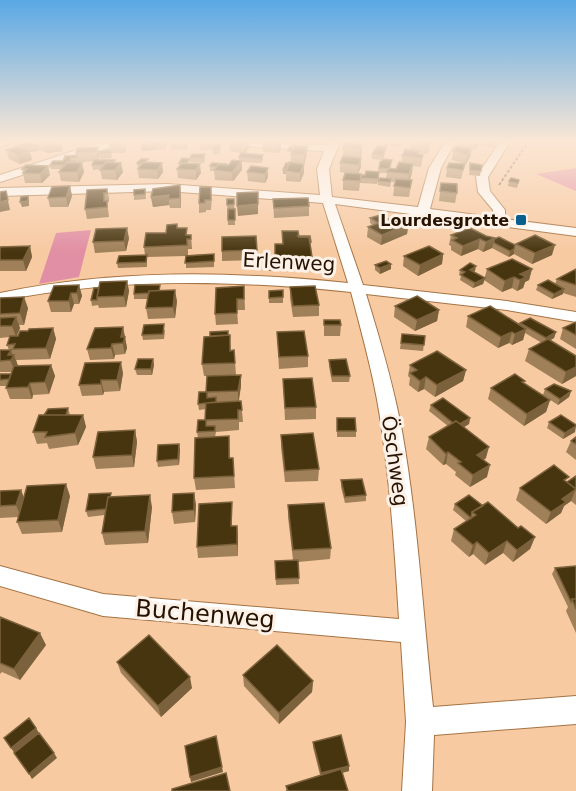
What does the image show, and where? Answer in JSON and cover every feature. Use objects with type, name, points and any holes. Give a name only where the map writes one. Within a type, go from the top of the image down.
[{"type":"street","name":"Öschweg","points":[[324,179],[326,199],[357,288],[379,365],[392,431],[414,632],[420,722],[417,791]]},
{"type":"street","points":[[423,212],[432,179]]},
{"type":"street","points":[[482,179],[484,192],[499,210],[499,221]]},
{"type":"street","points":[[0,192],[150,187],[326,199],[576,232]]},
{"type":"street","name":"Erlenweg","points":[[0,297],[61,285],[143,278],[217,279],[357,288],[576,317]]},
{"type":"street","name":"Buchenweg","points":[[0,576],[103,605],[414,632]]},
{"type":"street","points":[[420,722],[576,710]]},
{"type":"path","points":[[502,179],[498,184],[514,223]]},
{"type":"shaded area","points":[[548,179],[576,179],[576,191]]},
{"type":"shaded area","points":[[91,230],[79,277],[39,284],[56,233]]},
{"type":"building","points":[[343,179],[360,179],[360,181]]},
{"type":"building","points":[[379,179],[391,179],[390,182],[378,181]]},
{"type":"building","points":[[396,179],[412,180],[410,188],[394,186]]},
{"type":"building","points":[[510,179],[519,180],[518,183],[509,181]]},
{"type":"building","points":[[441,183],[457,184],[457,193],[440,191]]},
{"type":"building","points":[[180,185],[180,198],[168,199],[169,195],[151,197],[153,189]]},
{"type":"building","points":[[70,186],[66,197],[48,198],[52,187]]},
{"type":"building","points":[[200,187],[211,187],[211,200],[199,203]]},
{"type":"building","points":[[107,189],[107,193],[104,193],[104,201],[107,201],[107,207],[85,209],[87,190]]},
{"type":"building","points":[[145,189],[145,194],[134,195],[134,190]]},
{"type":"building","points":[[6,191],[8,200],[0,202],[0,192]]},
{"type":"building","points":[[258,192],[258,204],[237,206],[237,193]]},
{"type":"building","points":[[28,196],[28,201],[20,202],[21,197]]},
{"type":"building","points":[[308,198],[309,206],[274,208],[273,199]]},
{"type":"building","points":[[227,199],[234,199],[234,204],[227,205]]},
{"type":"building","points":[[228,209],[235,209],[235,220],[228,220]]},
{"type":"building","points":[[380,215],[388,219],[378,223],[370,218]]},
{"type":"building","points":[[402,216],[409,220],[404,222],[409,224],[382,235],[368,227],[394,217]]},
{"type":"building","points":[[177,224],[177,228],[187,228],[186,235],[191,235],[191,239],[187,239],[187,245],[144,247],[146,233],[166,233],[167,225]]},
{"type":"building","points":[[127,228],[124,241],[93,242],[96,229]]},
{"type":"building","points":[[470,228],[495,238],[486,242],[480,239],[463,246],[452,240],[457,238],[451,235]]},
{"type":"building","points":[[282,231],[298,231],[299,237],[309,237],[312,257],[275,257],[275,244],[283,244]]},
{"type":"building","points":[[535,235],[555,245],[535,253],[516,244]]},
{"type":"building","points":[[256,236],[257,250],[222,251],[222,237]]},
{"type":"building","points":[[499,237],[515,245],[514,249],[510,251],[494,243],[494,239]]},
{"type":"building","points":[[30,246],[23,260],[0,260],[0,247]]},
{"type":"building","points":[[429,246],[443,254],[420,265],[404,256]]},
{"type":"building","points":[[214,254],[214,261],[185,263],[186,256]]},
{"type":"building","points":[[147,255],[146,262],[117,263],[119,256]]},
{"type":"building","points":[[267,256],[275,258],[275,265],[267,266]]},
{"type":"building","points":[[512,259],[532,269],[520,274],[526,277],[520,280],[514,277],[505,281],[487,269]]},
{"type":"building","points":[[386,261],[391,264],[380,268],[375,265]]},
{"type":"building","points":[[470,263],[476,266],[470,270],[485,278],[475,283],[461,275],[465,272],[460,270]]},
{"type":"building","points":[[576,269],[576,285],[557,279]]},
{"type":"building","points":[[548,280],[564,289],[554,294],[538,285]]},
{"type":"building","points":[[127,281],[124,296],[97,297],[100,282]]},
{"type":"building","points":[[79,285],[77,293],[71,293],[69,301],[48,301],[54,286]]},
{"type":"building","points":[[135,285],[160,285],[159,291],[134,294]]},
{"type":"building","points":[[244,286],[244,299],[237,299],[237,313],[215,314],[216,288]]},
{"type":"building","points":[[315,286],[319,305],[293,306],[290,287]]},
{"type":"building","points":[[94,288],[99,288],[97,300],[91,300]]},
{"type":"building","points":[[175,290],[173,307],[146,308],[149,291]]},
{"type":"building","points":[[283,290],[283,297],[269,298],[269,291]]},
{"type":"building","points":[[417,296],[439,310],[417,320],[395,306]]},
{"type":"building","points":[[24,297],[20,313],[0,314],[0,298]]},
{"type":"building","points":[[490,306],[526,329],[501,337],[468,316]]},
{"type":"building","points":[[16,317],[12,326],[0,326],[0,318]]},
{"type":"building","points":[[530,318],[556,332],[546,338],[520,323]]},
{"type":"building","points":[[324,320],[340,320],[341,325],[324,325]]},
{"type":"building","points":[[576,322],[576,335],[563,328]]},
{"type":"building","points":[[164,324],[163,334],[142,335],[144,325]]},
{"type":"building","points":[[123,327],[121,337],[125,337],[123,343],[112,344],[111,348],[87,349],[95,328]]},
{"type":"building","points":[[53,328],[46,348],[13,349],[15,344],[7,345],[10,336],[18,336],[20,331]]},
{"type":"building","points":[[228,331],[228,335],[210,336],[210,332]]},
{"type":"building","points":[[304,331],[308,356],[279,357],[277,332]]},
{"type":"building","points":[[402,334],[425,336],[424,345],[401,343]]},
{"type":"building","points":[[230,335],[230,351],[234,350],[235,363],[202,364],[204,337]]},
{"type":"building","points":[[548,339],[576,356],[576,367],[566,372],[529,349]]},
{"type":"building","points":[[0,350],[11,350],[8,355],[14,355],[11,360],[0,361]]},
{"type":"building","points":[[437,351],[466,370],[437,385],[426,377],[420,381],[410,373],[417,370],[410,365]]},
{"type":"building","points":[[138,359],[153,359],[151,369],[135,369]]},
{"type":"building","points":[[346,359],[350,376],[332,376],[329,360]]},
{"type":"building","points":[[121,362],[117,380],[101,380],[101,384],[79,385],[85,363]]},
{"type":"building","points":[[51,365],[45,382],[30,383],[28,387],[6,388],[14,366]]},
{"type":"building","points":[[0,374],[11,374],[9,379],[0,380]]},
{"type":"building","points":[[515,374],[525,381],[522,382],[550,400],[527,414],[491,388]]},
{"type":"building","points":[[241,375],[238,391],[206,392],[207,376]]},
{"type":"building","points":[[312,378],[316,407],[285,408],[283,379]]},
{"type":"building","points":[[554,384],[571,391],[560,399],[545,389]]},
{"type":"building","points":[[199,392],[207,392],[207,398],[216,397],[216,402],[198,404]]},
{"type":"building","points":[[443,398],[470,418],[460,424],[456,421],[453,423],[431,405]]},
{"type":"building","points":[[241,401],[242,410],[238,410],[238,419],[205,420],[206,403]]},
{"type":"building","points":[[68,408],[66,415],[44,415],[48,409]]},
{"type":"building","points":[[39,415],[83,415],[75,433],[45,437],[47,432],[33,432]]},
{"type":"building","points":[[561,415],[576,426],[565,433],[549,422]]},
{"type":"building","points":[[337,418],[355,418],[356,431],[337,431]]},
{"type":"building","points":[[198,420],[206,420],[206,426],[215,426],[215,431],[197,432]]},
{"type":"building","points":[[456,421],[489,447],[477,455],[490,465],[473,475],[458,463],[461,462],[448,452],[446,454],[429,437]]},
{"type":"building","points":[[135,430],[132,455],[93,457],[98,432]]},
{"type":"building","points":[[313,433],[319,469],[285,471],[281,435]]},
{"type":"building","points":[[229,436],[229,458],[233,458],[234,476],[194,478],[195,438]]},
{"type":"building","points":[[179,444],[178,459],[157,461],[158,445]]},
{"type":"building","points":[[554,465],[569,477],[564,480],[576,489],[562,499],[566,502],[551,512],[520,488]]},
{"type":"building","points":[[576,476],[576,489],[567,482]]},
{"type":"building","points":[[362,479],[366,495],[345,497],[341,480]]},
{"type":"building","points":[[66,484],[58,520],[17,522],[27,486]]},
{"type":"building","points":[[21,490],[16,505],[0,506],[0,491]]},
{"type":"building","points":[[111,493],[106,509],[86,511],[89,494]]},
{"type":"building","points":[[194,493],[194,510],[172,512],[173,494]]},
{"type":"building","points":[[150,495],[145,531],[102,533],[108,497]]},
{"type":"building","points":[[469,495],[483,506],[472,512],[471,518],[455,504]]},
{"type":"building","points":[[232,502],[231,526],[237,526],[237,544],[197,547],[199,504]]},
{"type":"building","points":[[488,502],[518,528],[521,526],[535,537],[517,550],[507,541],[489,553],[477,542],[473,545],[454,529],[476,515],[472,512]]},
{"type":"building","points":[[324,503],[331,548],[293,550],[288,505]]},
{"type":"building","points":[[298,560],[299,578],[276,579],[275,561]]},
{"type":"building","points":[[576,566],[576,599],[572,599],[571,602],[555,568]]},
{"type":"building","points":[[0,617],[40,633],[14,669],[0,663]]},
{"type":"building","points":[[149,635],[190,677],[158,706],[117,662]]},
{"type":"building","points":[[277,645],[313,681],[279,713],[243,675]]},
{"type":"building","points":[[29,718],[36,728],[11,748],[4,738]]},
{"type":"building","points":[[39,733],[54,753],[29,774],[14,753]]},
{"type":"building","points":[[341,735],[349,766],[321,773],[313,742]]},
{"type":"building","points":[[216,736],[222,767],[190,777],[185,746]]},
{"type":"building","points":[[341,769],[348,791],[288,791],[286,786]]},
{"type":"building","points":[[226,773],[230,791],[172,791],[172,789]]},
{"type":"place","name":"Lourdesgrotte","points":[[521,220]]}]
